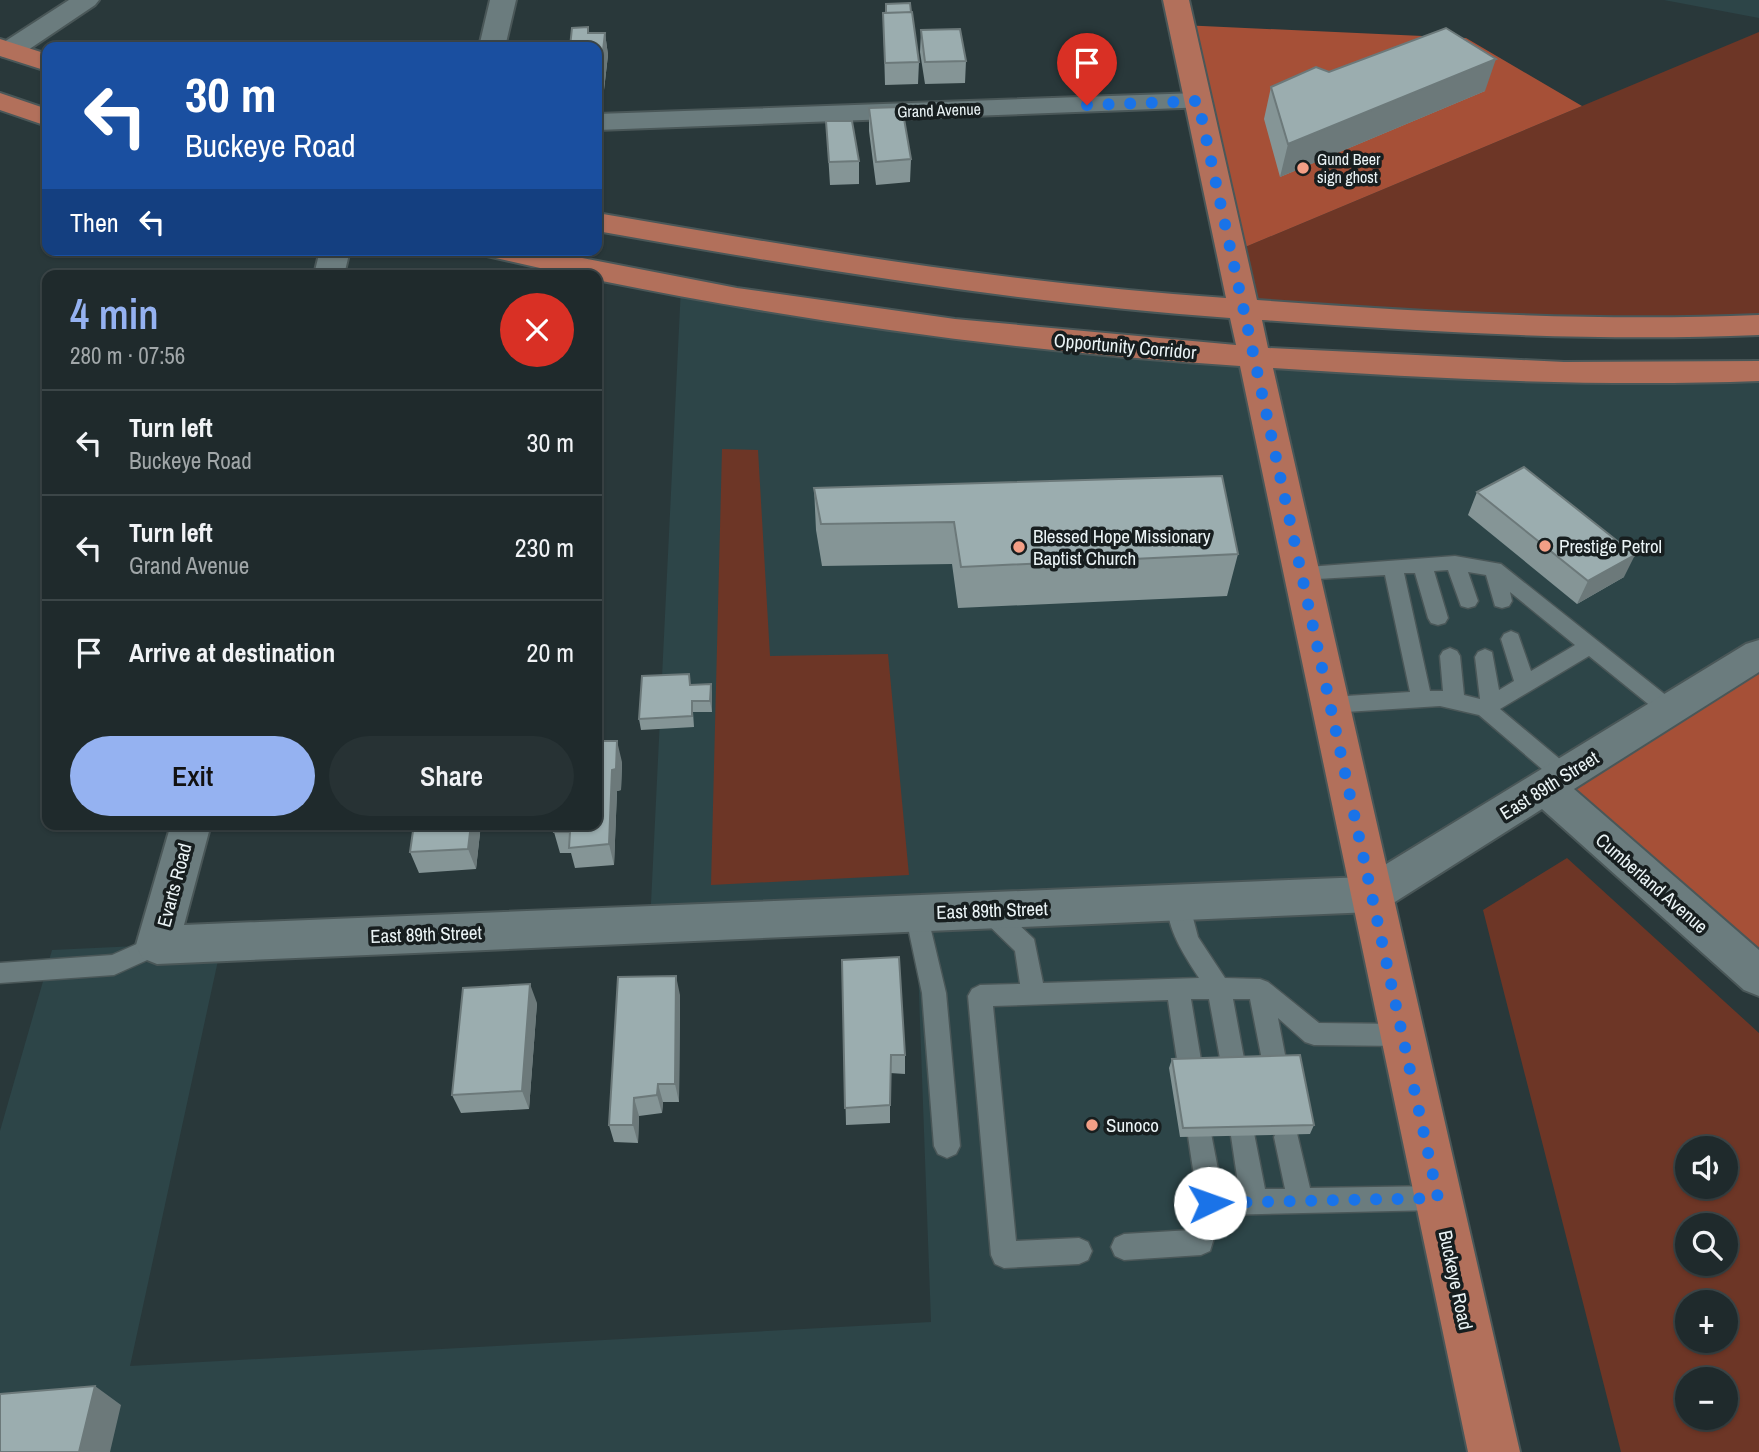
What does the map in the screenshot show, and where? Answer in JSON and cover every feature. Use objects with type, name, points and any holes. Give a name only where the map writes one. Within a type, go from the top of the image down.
[{"type":"main road","name":"Buckeye Road","points":[[1176,0],[1494,1452]]},
{"type":"main road","points":[[5,48],[42,61]]},
{"type":"main road","points":[[0,101],[42,116]]},
{"type":"main road","points":[[602,223],[835,263],[1004,287],[1243,309],[1491,326],[1591,329],[1759,324]]},
{"type":"main road","name":"Opportunity Corridor","points":[[525,256],[590,270]]},
{"type":"main road","name":"Opportunity Corridor","points":[[602,272],[821,311],[1018,336],[1254,358],[1546,373],[1619,375],[1759,372]]},
{"type":"street","points":[[5,48],[86,0]]},
{"type":"street","points":[[493,42],[503,0]]},
{"type":"street","name":"Grand Avenue","points":[[602,122],[1198,101]]},
{"type":"street","name":"East 89th Street","points":[[158,945],[1372,894],[1759,654]]},
{"type":"street","name":"Cumberland Avenue","points":[[1556,782],[1759,977]]},
{"type":"street","name":"Evarts Road","points":[[158,945],[189,830]]},
{"type":"lane","points":[[1301,573],[1455,562],[1494,569],[1670,710]]},
{"type":"lane","points":[[1455,562],[1468,601]]},
{"type":"lane","points":[[1423,566],[1438,618]]},
{"type":"lane","points":[[1393,568],[1422,699]]},
{"type":"lane","points":[[1494,569],[1502,601]]},
{"type":"lane","points":[[1511,639],[1525,685]]},
{"type":"lane","points":[[1330,705],[1440,698],[1488,706],[1592,645]]},
{"type":"lane","points":[[1450,656],[1454,701]]},
{"type":"lane","points":[[1485,657],[1488,706],[1556,782]]},
{"type":"lane","points":[[1179,902],[1187,940],[1219,988],[1233,1064]]},
{"type":"lane","points":[[988,910],[1026,946],[1033,994]]},
{"type":"lane","points":[[916,913],[934,993],[947,1146]]},
{"type":"lane","points":[[0,974],[114,965],[158,945]]},
{"type":"lane","points":[[1178,989],[1190,1066]]},
{"type":"lane","points":[[1260,989],[1275,1065]]},
{"type":"lane","points":[[1079,1251],[1004,1255],[980,996],[1260,989],[1314,1034],[1402,1035]]},
{"type":"lane","points":[[1124,1247],[1201,1242],[1210,1203],[1201,1136]]},
{"type":"lane","points":[[1244,1136],[1254,1201]]},
{"type":"lane","points":[[1287,1137],[1300,1200]]},
{"type":"lane","points":[[1210,1203],[1438,1198]]},
{"type":"shaded area","points":[[1664,0],[1759,0],[1759,18]]},
{"type":"shaded area","points":[[1181,25],[1466,38],[1582,106],[1231,253]]},
{"type":"shaded area","points":[[1759,32],[1759,325],[1243,309],[1231,253]]},
{"type":"shaded area","points":[[681,287],[1018,336],[1759,371],[1759,654],[1372,895],[1494,1452],[0,1452],[0,1131],[52,950],[222,942],[130,1366],[931,1322],[916,913],[650,924]]},
{"type":"shaded area","points":[[722,449],[758,450],[770,656],[888,654],[909,875],[711,885]]},
{"type":"shaded area","points":[[1759,654],[1759,976],[1546,788]]},
{"type":"shaded area","points":[[1567,858],[1759,1033],[1759,1452],[1621,1452],[1483,910]]},
{"type":"building","points":[[910,3],[911,12],[886,13],[886,4]]},
{"type":"building","points":[[912,12],[919,62],[885,63],[883,13]]},
{"type":"building","points":[[588,27],[588,33],[605,33],[602,59],[602,42],[571,42],[572,28]]},
{"type":"building","points":[[1446,28],[1496,59],[1288,144],[1271,87],[1316,67],[1329,72]]},
{"type":"building","points":[[960,29],[966,61],[925,62],[921,30]]},
{"type":"building","points":[[902,107],[911,159],[876,162],[869,108]]},
{"type":"building","points":[[826,121],[852,121],[859,161],[829,162]]},
{"type":"building","points":[[1524,467],[1635,555],[1588,581],[1477,492]]},
{"type":"building","points":[[1222,476],[1238,554],[961,567],[954,522],[821,524],[814,488]]},
{"type":"building","points":[[689,674],[690,685],[711,684],[710,701],[692,701],[692,716],[639,719],[642,676]]},
{"type":"building","points":[[602,741],[617,741],[616,769],[612,770],[609,844],[569,848],[570,832],[554,832],[602,830]]},
{"type":"building","points":[[413,830],[470,830],[468,849],[410,852]]},
{"type":"building","points":[[899,957],[905,1055],[891,1055],[890,1105],[845,1108],[842,960]]},
{"type":"building","points":[[676,976],[675,1084],[658,1084],[657,1095],[634,1098],[633,1125],[609,1125],[618,977]]},
{"type":"building","points":[[530,984],[522,1091],[452,1095],[463,988]]},
{"type":"building","points":[[1300,1055],[1314,1125],[1183,1128],[1172,1059]]},
{"type":"building","points":[[95,1386],[79,1452],[0,1452],[0,1394]]},
{"type":"place","name":"Gund Beer sign ghost","points":[[1303,168]]},
{"type":"place","name":"Prestige Petrol","points":[[1545,546]]},
{"type":"place","name":"Blessed Hope Missionary Baptist Church","points":[[1019,547]]},
{"type":"place","name":"Sunoco","points":[[1092,1125]]},
{"type":"route","points":[[1087,105],[1198,101],[1438,1198],[1210,1203]]}]
